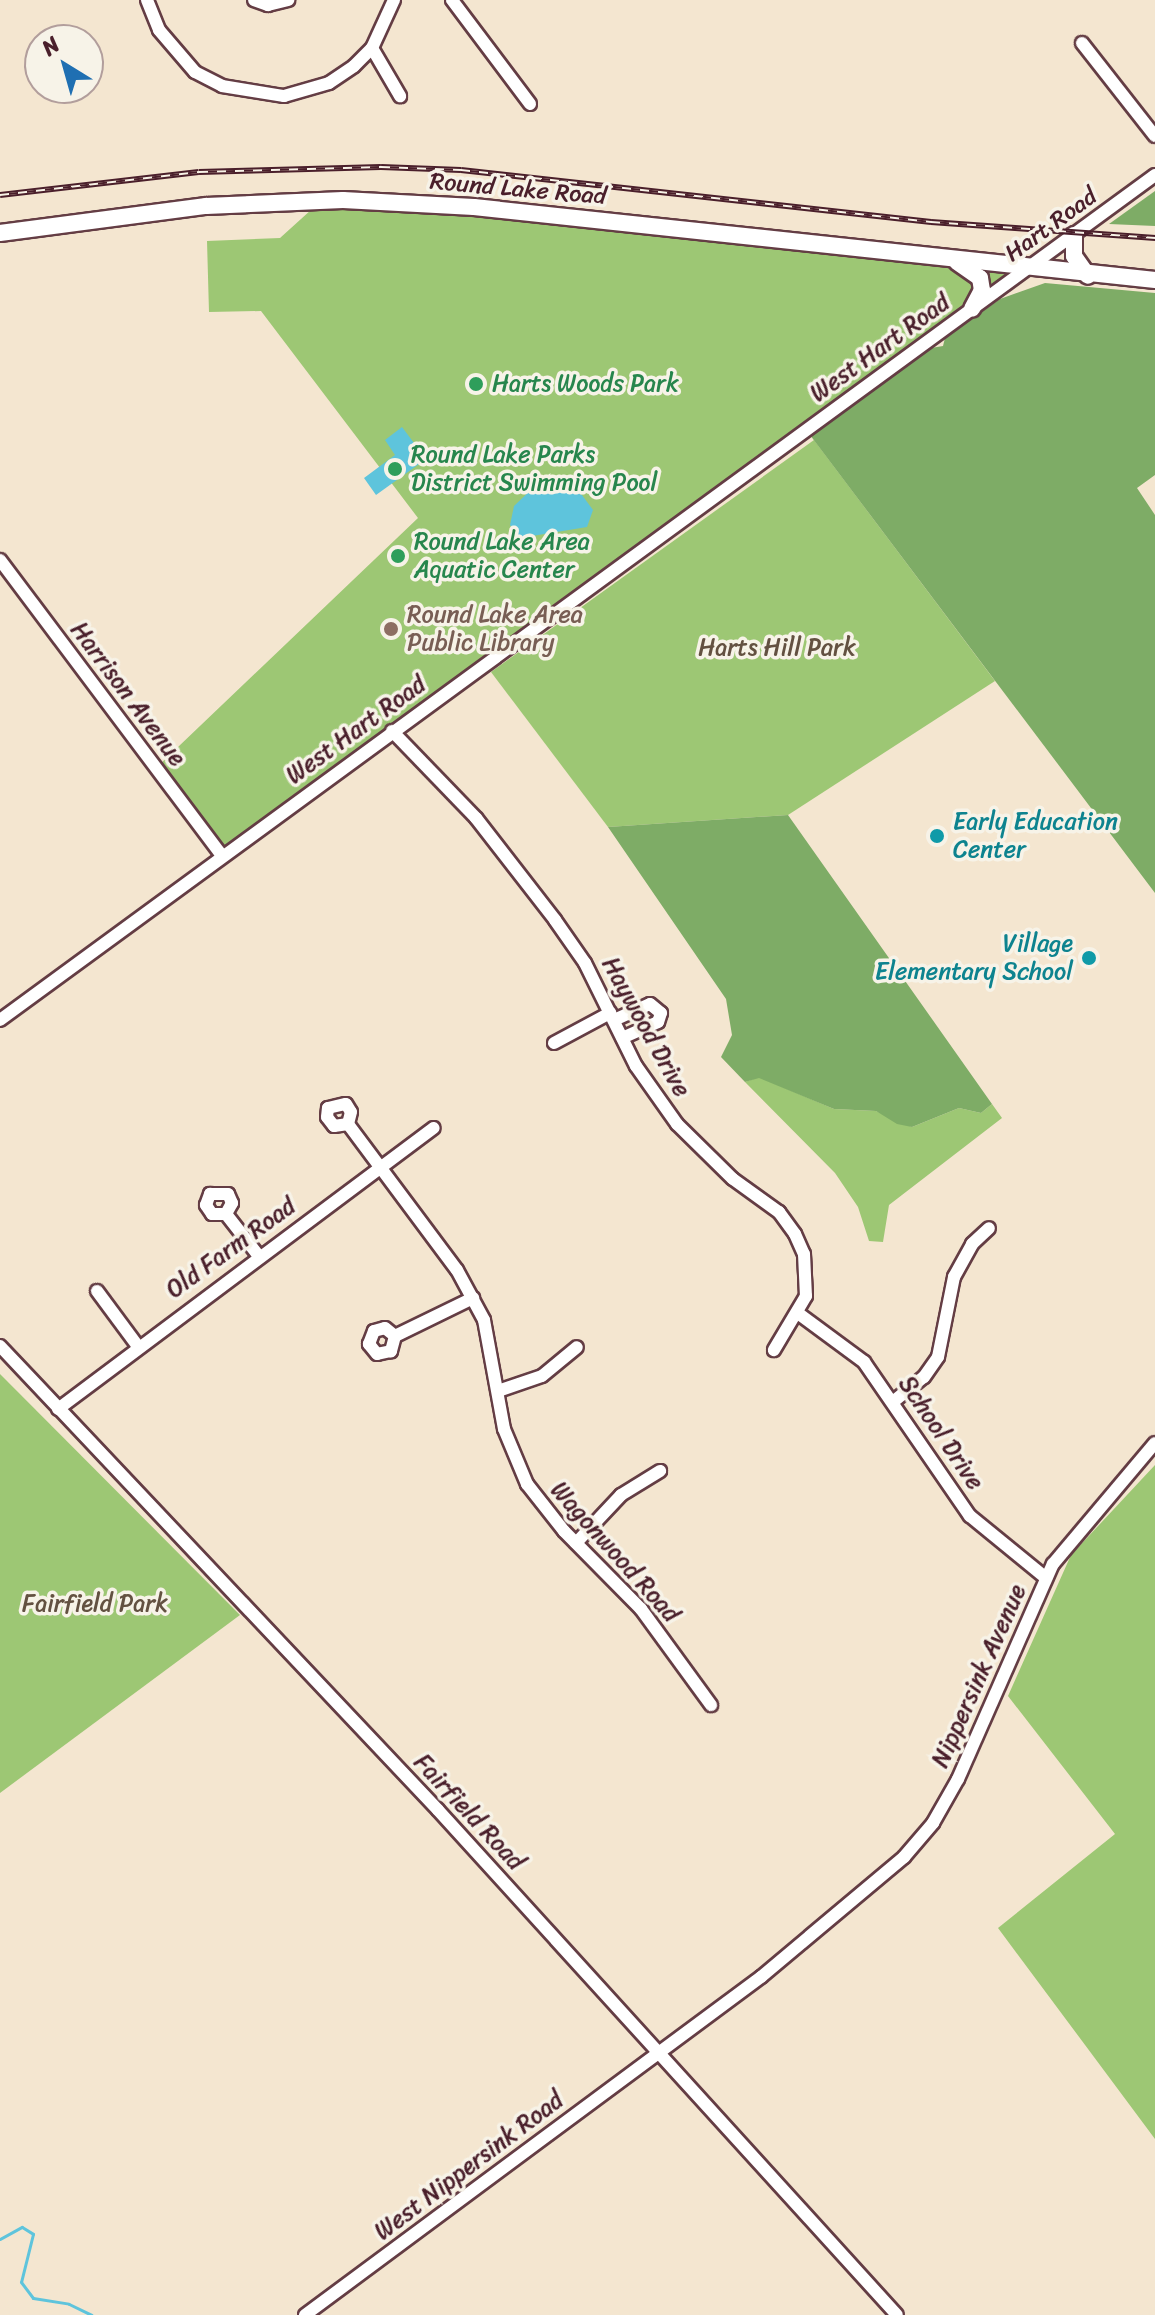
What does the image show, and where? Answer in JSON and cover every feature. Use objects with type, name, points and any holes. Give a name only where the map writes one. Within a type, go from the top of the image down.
[{"type":"main road","name":"Round Lake Road","points":[[0,233],[206,206],[343,200],[474,207],[1031,267],[1088,276],[1155,280]]},
{"type":"main road","points":[[1074,235],[1074,256],[1088,276]]},
{"type":"main road","points":[[948,258],[980,278],[982,290],[972,309]]},
{"type":"street","points":[[147,0],[159,30],[195,72],[257,95],[284,96],[329,83],[372,48],[394,0]]},
{"type":"street","points":[[254,0],[268,5],[288,0]]},
{"type":"street","points":[[452,0],[530,104]]},
{"type":"street","points":[[1082,43],[1155,136]]},
{"type":"street","points":[[372,48],[400,96]]},
{"type":"street","name":"Hart Road","points":[[972,309],[1155,175]]},
{"type":"street","name":"West Hart Road","points":[[0,1020],[221,854],[972,309]]},
{"type":"street","name":"Harrison Avenue","points":[[0,560],[221,854]]},
{"type":"street","name":"Haywood Drive","points":[[392,731],[512,863],[585,963],[622,1038],[677,1124],[733,1179],[779,1212],[795,1234],[808,1278],[799,1314],[774,1350]]},
{"type":"street","points":[[554,1043],[650,1004],[661,1013],[658,1022],[622,1038]]},
{"type":"street","name":"Wagonwood Road","points":[[348,1124],[473,1298],[484,1320],[498,1391],[519,1469],[543,1508],[641,1609],[711,1705]]},
{"type":"street","name":"Old Farm Road","points":[[58,1409],[137,1345],[434,1128]]},
{"type":"street","points":[[226,1214],[258,1255]]},
{"type":"street","points":[[894,1401],[924,1377],[938,1357],[954,1277],[972,1244],[989,1228]]},
{"type":"street","points":[[97,1291],[137,1345]]},
{"type":"street","points":[[395,1336],[473,1298]]},
{"type":"street","name":"School Drive","points":[[799,1314],[843,1342],[894,1401],[938,1476],[970,1516],[1046,1578]]},
{"type":"street","name":"Fairfield Road","points":[[0,1346],[659,2052],[897,2315]]},
{"type":"street","points":[[498,1391],[542,1376],[577,1347]]},
{"type":"street","name":"Nippersink Avenue","points":[[659,2052],[833,1917],[904,1857],[933,1823],[958,1779],[1046,1578],[1094,1509],[1155,1443]]},
{"type":"street","points":[[576,1543],[621,1495],[660,1471]]},
{"type":"street","name":"West Nippersink Road","points":[[305,2315],[659,2052]]},
{"type":"green space","points":[[1155,191],[1155,226],[1109,224]]},
{"type":"green space","name":"Harts Woods Park","points":[[322,200],[1031,267],[221,854],[156,768],[418,518],[261,311],[209,312],[207,241],[280,238]]},
{"type":"green space","points":[[1045,283],[1155,293],[1155,475],[1137,488],[1155,515],[1155,893],[810,435],[931,348],[943,346],[945,338],[1000,299]]},
{"type":"green space","name":"Harts Hill Park","points":[[814,440],[995,681],[788,815],[608,827],[491,672]]},
{"type":"green space","points":[[788,815],[992,1104],[981,1113],[959,1108],[912,1127],[897,1124],[876,1111],[834,1109],[759,1078],[745,1082],[721,1057],[732,1035],[726,999],[608,827]]},
{"type":"green space","points":[[759,1077],[834,1109],[876,1111],[912,1127],[959,1108],[981,1113],[992,1104],[1002,1118],[889,1205],[883,1242],[869,1241],[858,1207],[835,1173],[745,1082]]},
{"type":"green space","name":"Fairfield Park","points":[[0,1374],[240,1615],[0,1793]]},
{"type":"green space","points":[[1155,1465],[1155,2139],[998,1928],[1115,1834],[1008,1696],[1071,1555]]},
{"type":"water","name":"Round Lake Parks District Swimming Pool","points":[[402,427],[426,459],[376,495],[364,478],[395,455],[385,440]]},
{"type":"water","points":[[536,485],[563,486],[582,495],[593,510],[587,527],[520,538],[510,525],[514,506]]},
{"type":"waterway","points":[[0,2239],[22,2227],[33,2234],[21,2282],[33,2298],[69,2304],[92,2315]]},
{"type":"railway","points":[[0,195],[199,172],[381,167],[461,170],[931,222],[1155,238]]},
{"type":"place","name":"Harts Woods Park","points":[[476,384]]},
{"type":"place","name":"Round Lake Parks District Swimming Pool","points":[[395,469]]},
{"type":"place","name":"Round Lake Area Aquatic Center","points":[[398,556]]},
{"type":"place","name":"Round Lake Area Public Library","points":[[391,629]]},
{"type":"place","name":"Early Education Center","points":[[937,836]]},
{"type":"place","name":"Village Elementary School","points":[[1089,958]]}]
